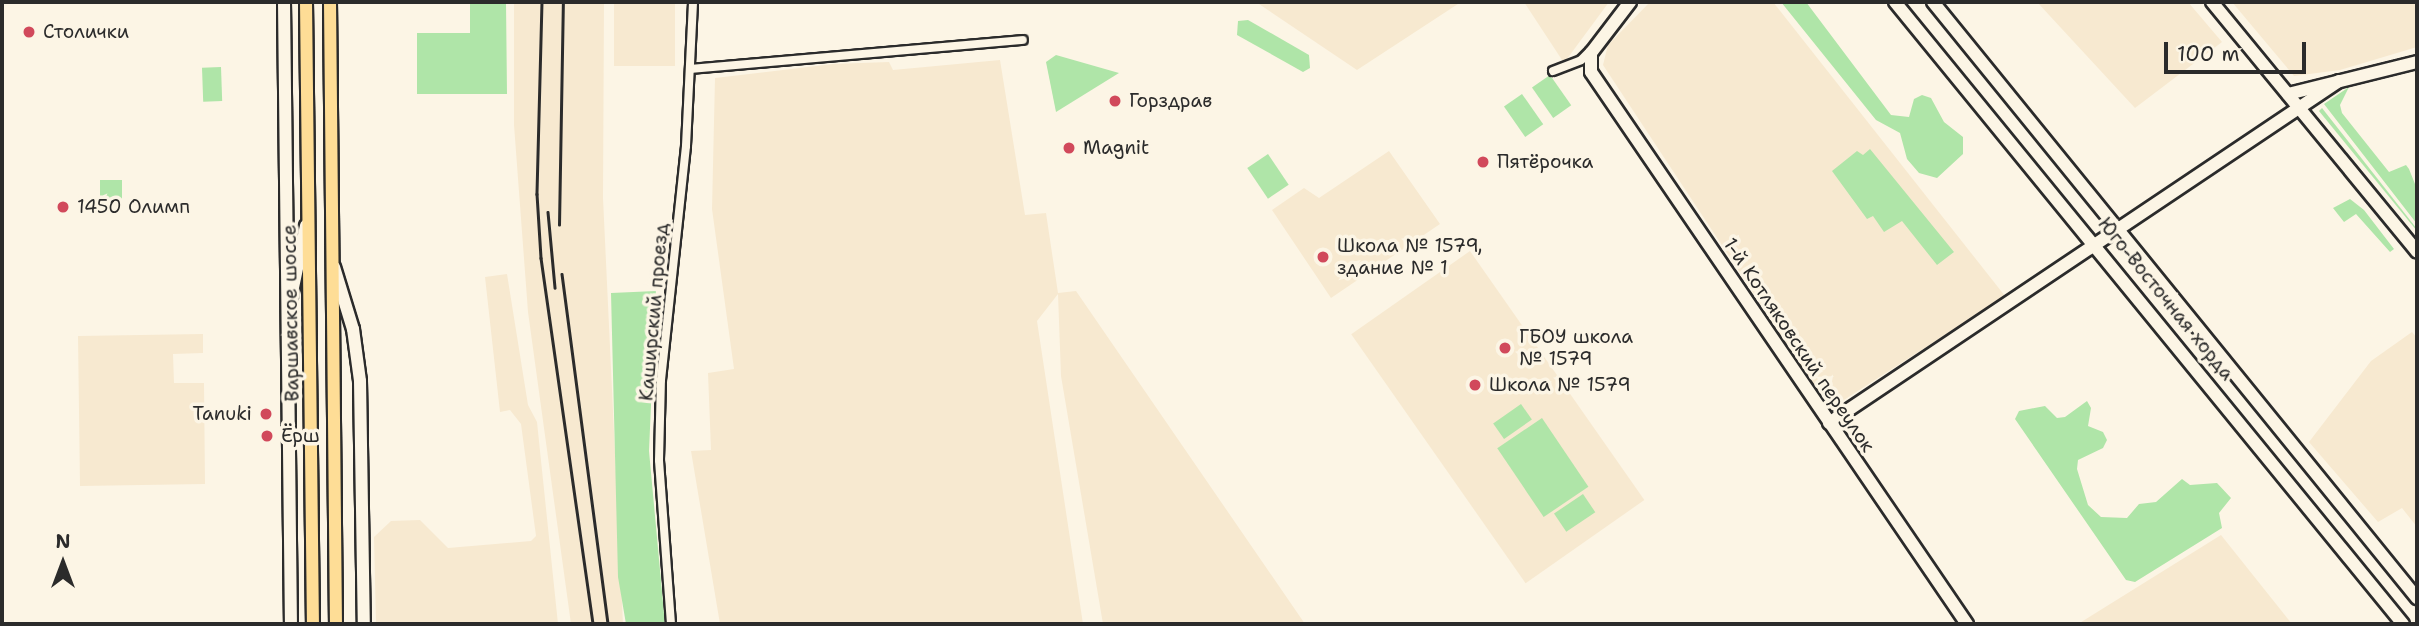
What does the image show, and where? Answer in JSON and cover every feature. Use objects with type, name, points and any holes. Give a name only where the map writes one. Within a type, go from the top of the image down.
[{"type":"main road","name":"Варшавское шоссе","points":[[306,2],[313,624]]},
{"type":"main road","points":[[330,2],[336,624]]},
{"type":"street","points":[[284,2],[291,624]]},
{"type":"street","name":"Каширский проезд","points":[[671,624],[659,460],[661,380],[691,69],[693,2]]},
{"type":"street","points":[[1553,71],[1572,64],[1596,45],[1630,2]]},
{"type":"street","name":"Юго-Восточная хорда","points":[[1895,2],[2098,246],[2403,624]]},
{"type":"street","name":"Юго-Восточная хорда","points":[[1933,2],[2121,230],[2417,598]]},
{"type":"street","points":[[2212,2],[2417,250]]},
{"type":"street","points":[[691,69],[1023,40]]},
{"type":"street","points":[[1572,64],[1591,72],[1596,45]]},
{"type":"street","points":[[2288,94],[2417,62]]},
{"type":"street","name":"1-й Котляковский переулок","points":[[1591,72],[1967,624]]},
{"type":"street","points":[[1829,422],[2098,246],[2339,81]]},
{"type":"street","points":[[286,322],[309,212]]},
{"type":"street","points":[[332,261],[353,329],[360,381],[364,624]]},
{"type":"shaded area","points":[[514,2],[604,2],[603,198],[623,624],[571,624],[528,312],[514,125]]},
{"type":"shaded area","points":[[614,2],[675,2],[675,66],[614,66]]},
{"type":"shaded area","points":[[1256,2],[1461,2],[1357,70]]},
{"type":"shaded area","points":[[1524,2],[1609,2],[1564,63]]},
{"type":"shaded area","points":[[1650,2],[1773,2],[2005,296],[1830,409],[1603,65],[1608,45]]},
{"type":"shaded area","points":[[2037,2],[2188,2],[2222,42],[2135,108]]},
{"type":"shaded area","points":[[2232,2],[2417,2],[2417,47],[2340,70],[2294,76]]},
{"type":"shaded area","points":[[1000,60],[1025,215],[1046,213],[1058,293],[1076,291],[1305,624],[1103,624],[1061,376],[1058,294],[1037,321],[1083,624],[720,624],[691,451],[711,450],[708,373],[734,369],[712,209],[715,78],[833,64],[889,62],[893,70]]},
{"type":"shaded area","points":[[1389,151],[1440,224],[1331,298],[1272,210],[1304,188],[1319,198]]},
{"type":"shaded area","name":"Школа № 1579","points":[[1470,251],[1644,500],[1526,583],[1351,334]]},
{"type":"shaded area","points":[[507,274],[528,405],[537,422],[558,624],[376,624],[374,537],[391,521],[420,520],[448,548],[531,541],[536,536],[521,424],[510,410],[500,412],[485,277]]},
{"type":"shaded area","points":[[2412,332],[2417,338],[2417,527],[2402,508],[2378,522],[2309,442],[2371,361]]},
{"type":"shaded area","points":[[203,334],[203,353],[173,354],[174,383],[204,383],[205,484],[80,486],[78,336]]},
{"type":"shaded area","points":[[2221,535],[2292,624],[2078,624]]},
{"type":"green space","points":[[470,2],[506,2],[507,94],[417,94],[417,33],[470,33]]},
{"type":"green space","points":[[1781,2],[1806,2],[1891,115],[1909,117],[1914,99],[1922,95],[1931,98],[1944,122],[1963,137],[1963,154],[1937,178],[1919,173],[1907,159],[1900,133],[1876,120]]},
{"type":"green space","points":[[1248,20],[1309,55],[1310,68],[1303,72],[1237,35],[1238,21]]},
{"type":"green space","points":[[1056,55],[1119,73],[1056,112],[1046,62]]},
{"type":"green space","points":[[221,67],[222,101],[203,102],[202,68]]},
{"type":"green space","points":[[1550,75],[1571,105],[1553,118],[1532,88]]},
{"type":"green space","points":[[2349,87],[2340,105],[2342,113],[2389,172],[2406,165],[2409,169],[2417,189],[2417,224],[2324,104]]},
{"type":"green space","points":[[1522,94],[1543,124],[1525,137],[1504,107]]},
{"type":"green space","points":[[2322,108],[2417,229],[2417,231],[2319,111]]},
{"type":"green space","points":[[1870,149],[1954,252],[1937,265],[1902,221],[1884,232],[1873,216],[1867,219],[1832,171],[1857,151],[1863,155]]},
{"type":"green space","points":[[1268,154],[1289,185],[1268,199],[1247,168]]},
{"type":"green space","points":[[100,180],[122,180],[122,210],[100,210]]},
{"type":"green space","points":[[2350,199],[2364,210],[2394,249],[2390,252],[2356,214],[2344,222],[2333,208]]},
{"type":"green space","points":[[656,291],[649,451],[665,624],[626,624],[618,577],[611,293]]},
{"type":"green space","points":[[2087,401],[2091,408],[2088,426],[2103,432],[2107,440],[2103,448],[2078,460],[2077,469],[2088,505],[2101,517],[2127,518],[2139,504],[2156,502],[2182,479],[2190,485],[2217,483],[2231,498],[2219,513],[2222,528],[2135,582],[2126,580],[2015,419],[2019,411],[2045,406],[2057,418],[2065,417]]},
{"type":"green space","points":[[1521,404],[1532,420],[1504,439],[1493,424]]},
{"type":"green space","points":[[1542,418],[1588,487],[1544,517],[1497,448]]},
{"type":"green space","points":[[1583,494],[1595,512],[1566,532],[1554,514]]},
{"type":"railway","points":[[542,2],[537,194],[541,258],[593,624]]},
{"type":"railway","points":[[559,225],[563,2]]},
{"type":"railway","points":[[548,212],[555,288]]},
{"type":"railway","points":[[562,274],[608,624]]},
{"type":"place","name":"Столички","points":[[29,32]]},
{"type":"place","name":"Горздрав","points":[[1115,101]]},
{"type":"place","name":"Magnit","points":[[1069,148]]},
{"type":"place","name":"Пятёрочка","points":[[1483,162]]},
{"type":"place","name":"1450 Олимп","points":[[63,207]]},
{"type":"place","name":"Школа № 1579, здание № 1","points":[[1323,257]]},
{"type":"place","name":"ГБОУ школа № 1579","points":[[1505,348]]},
{"type":"place","name":"Школа № 1579","points":[[1475,385]]},
{"type":"place","name":"Tanuki","points":[[266,414]]},
{"type":"place","name":"Ёрш","points":[[267,436]]}]
